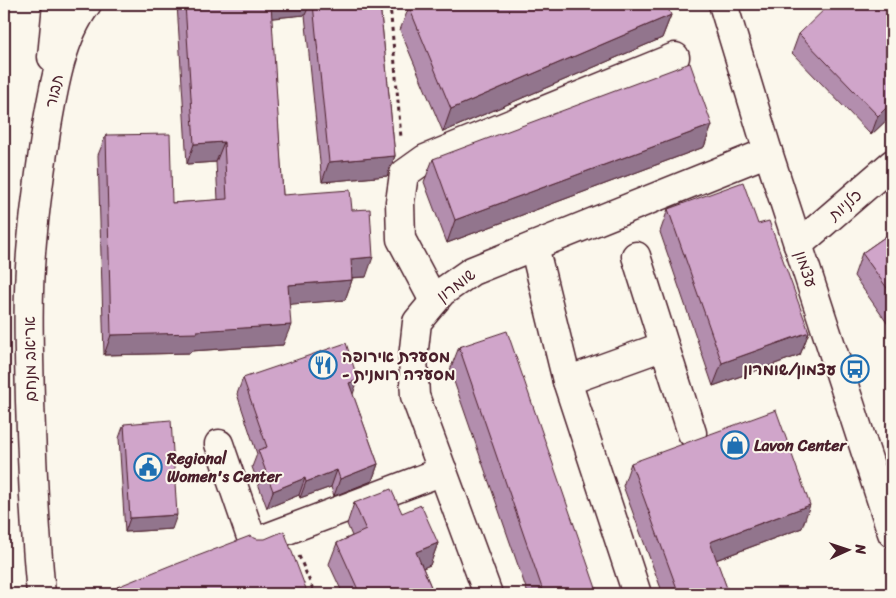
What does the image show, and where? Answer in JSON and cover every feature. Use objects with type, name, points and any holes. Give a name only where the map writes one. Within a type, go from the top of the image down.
[{"type":"street","name":"תבור","points":[[47,124],[57,4]]},
{"type":"street","name":"תבור","points":[[47,124],[51,97],[68,38],[87,4]]},
{"type":"street","name":"עצמון","points":[[722,4],[892,533]]},
{"type":"street","points":[[434,302],[402,239],[400,202],[404,174],[425,159],[675,57]]},
{"type":"street","name":"אריאב מנחם","points":[[41,594],[37,552],[28,334],[31,254],[47,124]]},
{"type":"street","name":"שומרון","points":[[488,594],[415,396],[412,358],[417,322],[442,292],[472,271],[768,152]]},
{"type":"street","name":"כלניות","points":[[798,245],[892,164]]},
{"type":"street","points":[[534,246],[567,381],[637,594]]},
{"type":"street","points":[[636,256],[692,433]]},
{"type":"street","points":[[567,381],[664,346]]},
{"type":"street","points":[[219,444],[253,544],[443,471]]},
{"type":"path","points":[[390,4],[404,174]]},
{"type":"path","points":[[288,530],[315,594]]},
{"type":"building","points":[[185,4],[271,4],[283,195],[350,190],[352,210],[370,209],[373,257],[351,259],[352,280],[288,285],[291,325],[197,331],[197,333],[111,335],[106,135],[170,134],[172,203],[227,199],[224,142],[194,144]]},
{"type":"building","points":[[313,4],[380,4],[395,156],[329,162]]},
{"type":"building","points":[[416,4],[666,4],[671,15],[451,109],[409,7]]},
{"type":"building","points":[[830,4],[892,4],[892,102],[878,116],[799,34]]},
{"type":"building","points":[[690,63],[712,125],[455,220],[433,159]]},
{"type":"building","points":[[743,182],[758,224],[769,221],[809,332],[722,363],[668,209]]},
{"type":"building","points":[[892,232],[892,295],[862,253]]},
{"type":"building","points":[[507,331],[598,594],[544,594],[459,347]]},
{"type":"building","points":[[346,343],[358,380],[349,383],[378,464],[340,479],[337,470],[306,482],[305,478],[273,491],[258,450],[267,447],[243,378]]},
{"type":"building","points":[[776,410],[810,505],[710,542],[728,591],[718,594],[679,594],[631,463]]},
{"type":"building","points":[[171,420],[177,515],[130,518],[124,424]]},
{"type":"building","points":[[391,489],[402,513],[421,505],[438,543],[416,552],[434,594],[360,594],[337,543],[366,530],[354,503]]},
{"type":"building","points":[[284,531],[308,594],[120,594],[117,587],[250,536],[257,539],[265,539]]},
{"type":"place","name":"מסעדת אירופה - מסעדה רומנית","points":[[323,365]]},
{"type":"place","name":"עצמון/שומרון","points":[[855,369]]},
{"type":"place","name":"Lavon Center","points":[[735,445]]},
{"type":"place","name":"Regional Women's Center","points":[[148,467]]}]
